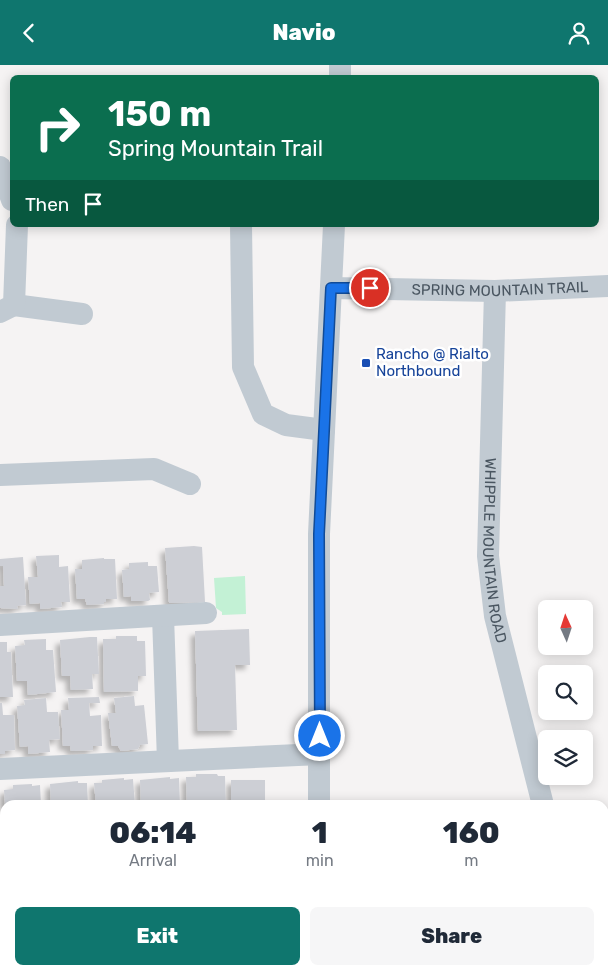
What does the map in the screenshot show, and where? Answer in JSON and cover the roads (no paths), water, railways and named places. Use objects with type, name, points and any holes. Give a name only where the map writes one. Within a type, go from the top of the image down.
[{"type":"street","points":[[0,167],[10,194]]},
{"type":"street","points":[[17,227],[7,309],[82,314]]},
{"type":"street","points":[[242,227],[243,367],[262,415],[286,425],[324,430]]},
{"type":"street","points":[[319,800],[319,534],[334,227]]},
{"type":"street","name":"SPRING MOUNTAIN TRAIL","points":[[331,288],[495,291],[608,286]]},
{"type":"street","name":"WHIPPLE MOUNTAIN ROAD","points":[[495,291],[488,574],[494,617],[542,800]]},
{"type":"street","points":[[0,475],[154,469],[190,484]]},
{"type":"street","points":[[0,625],[206,613]]},
{"type":"street","points":[[164,616],[168,761]]},
{"type":"street","points":[[0,769],[320,755]]},
{"type":"place","name":"Rancho @ Rialto Northbound","points":[[366,363]]}]
